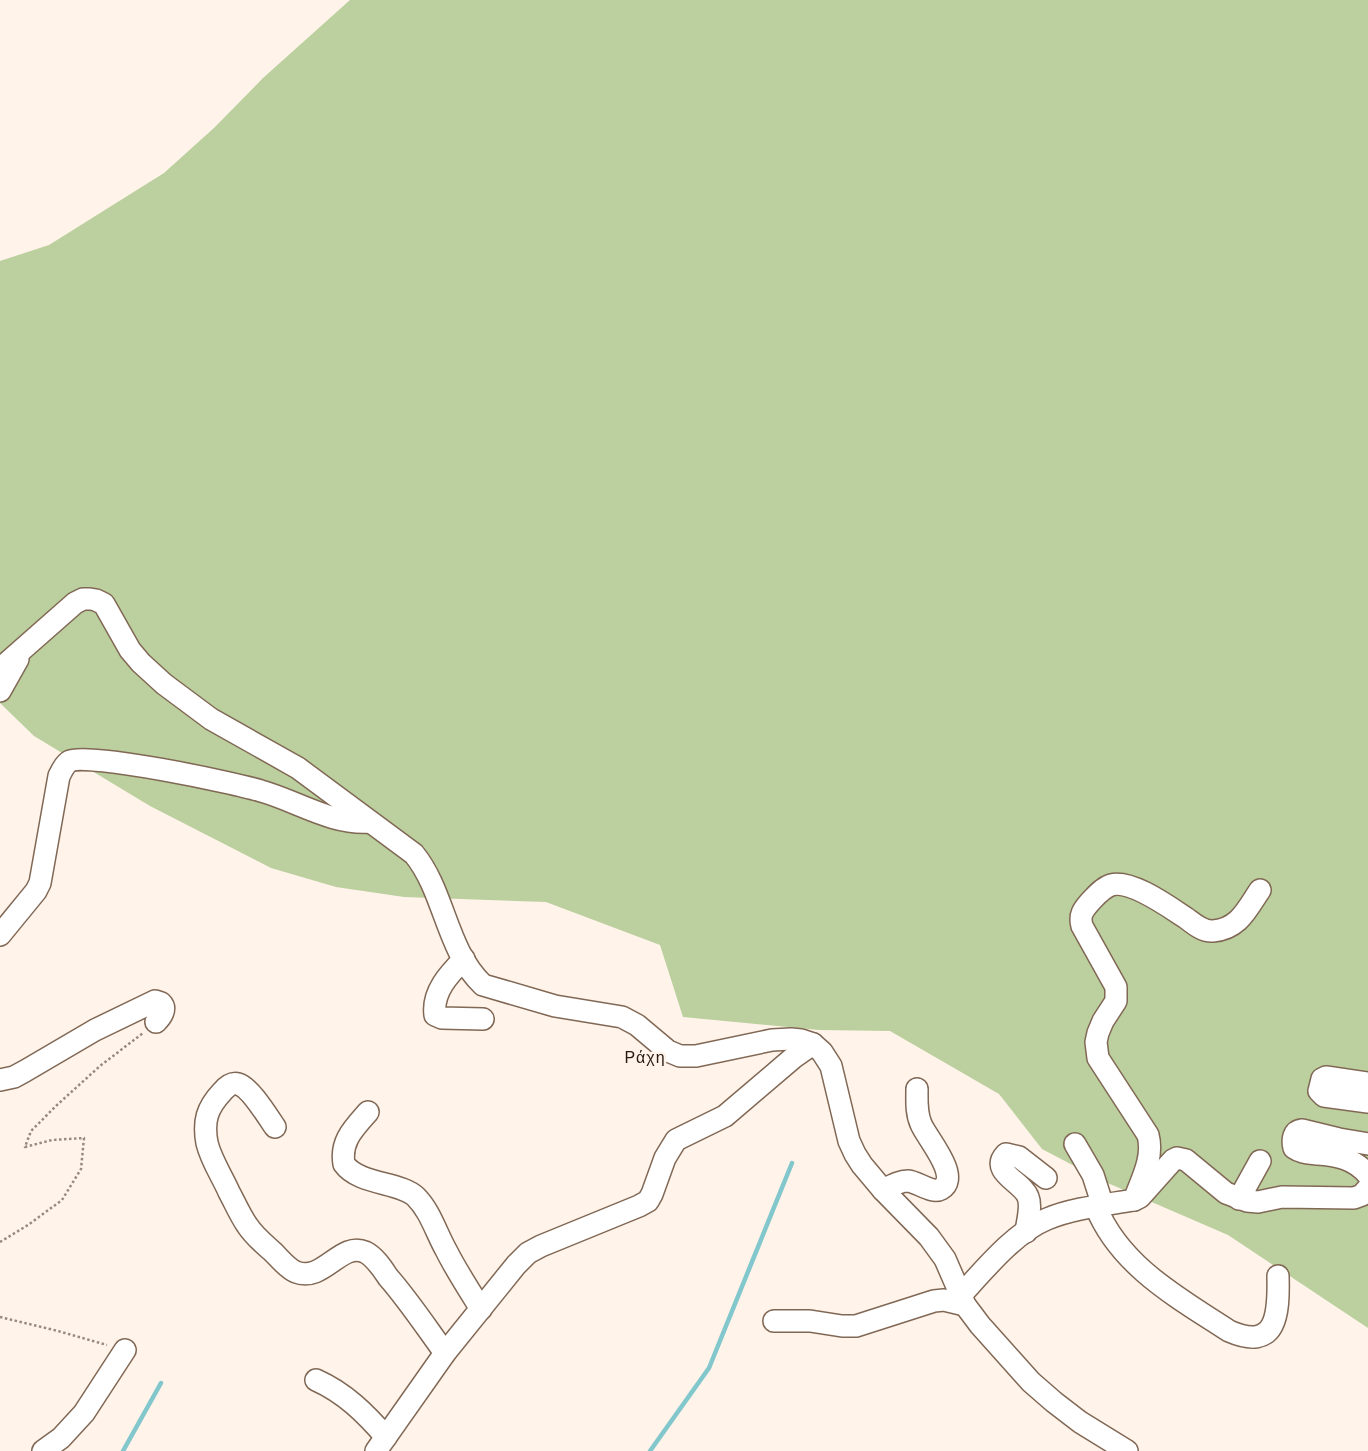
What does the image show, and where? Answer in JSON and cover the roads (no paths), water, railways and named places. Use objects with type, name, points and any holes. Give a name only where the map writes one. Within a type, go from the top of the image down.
[{"type":"street","points":[[0,669],[75,603],[83,599],[101,602],[108,608],[130,650],[140,663],[164,684],[211,718],[298,768],[414,854],[428,873],[448,925],[464,959],[477,980],[490,988],[555,1006],[622,1016],[668,1052],[680,1056],[696,1056],[772,1040],[791,1039],[813,1044],[822,1052],[831,1066],[849,1141],[862,1164],[883,1190],[929,1237],[945,1259],[963,1300],[986,1332],[1031,1382],[1080,1422],[1127,1451]]},
{"type":"street","points":[[0,690],[25,648]]},
{"type":"street","points":[[0,935],[36,891],[40,883],[59,776],[63,767],[70,761],[100,761],[261,790],[335,818],[370,822]]},
{"type":"street","points":[[1134,1200],[1148,1165],[1150,1143],[1148,1135],[1098,1058],[1096,1042],[1098,1033],[1103,1021],[1116,1001],[1116,987],[1082,926],[1082,912],[1104,888],[1120,884],[1131,886],[1202,929],[1214,931],[1232,926],[1239,921],[1260,890]]},
{"type":"street","points":[[464,959],[444,981],[436,999],[435,1015],[442,1018],[483,1019]]},
{"type":"street","points":[[0,1080],[14,1077],[26,1071],[95,1030],[155,1001],[161,1003],[164,1009],[156,1022]]},
{"type":"street","points":[[316,1380],[344,1396],[362,1411],[381,1444],[445,1353],[516,1265],[541,1246],[648,1201],[665,1158],[676,1140],[725,1116],[813,1044]]},
{"type":"street","points":[[1368,1083],[1326,1078],[1322,1080],[1319,1091],[1324,1096],[1368,1102]]},
{"type":"street","points":[[275,1127],[249,1093],[237,1084],[232,1084],[226,1088],[212,1103],[208,1111],[206,1127],[208,1145],[217,1168],[250,1229],[287,1266],[300,1274],[313,1273],[354,1250],[366,1253],[374,1259],[407,1299],[445,1353]]},
{"type":"street","points":[[883,1190],[894,1184],[907,1181],[931,1190],[940,1190],[944,1187],[947,1180],[947,1170],[943,1159],[920,1123],[917,1089]]},
{"type":"street","points":[[368,1112],[346,1138],[343,1151],[344,1164],[350,1170],[363,1177],[415,1195],[426,1209],[445,1249],[481,1309]]},
{"type":"street","points":[[1368,1144],[1302,1130],[1295,1133],[1293,1142],[1294,1148],[1301,1152],[1343,1157],[1351,1160],[1368,1175]]},
{"type":"street","points":[[1074,1144],[1093,1175],[1103,1224],[1123,1252],[1150,1278],[1229,1331],[1242,1337],[1254,1338],[1271,1328],[1277,1310],[1278,1276]]},
{"type":"street","points":[[1026,1232],[1029,1199],[1026,1192],[1002,1168],[1001,1162],[1006,1154],[1014,1155],[1046,1178]]},
{"type":"street","points":[[963,1300],[998,1257],[1026,1232],[1046,1219],[1060,1214],[1134,1200],[1145,1193],[1173,1160],[1177,1158],[1186,1160],[1226,1193],[1239,1199],[1258,1202],[1282,1197],[1354,1198],[1362,1196],[1368,1188]]},
{"type":"street","points":[[1239,1199],[1260,1161]]},
{"type":"street","points":[[774,1320],[810,1321],[842,1326],[856,1326],[934,1301],[963,1300]]},
{"type":"street","points":[[43,1451],[61,1438],[84,1413],[125,1350]]},
{"type":"waterway","points":[[650,1451],[709,1368],[792,1163]]},
{"type":"waterway","points":[[123,1451],[161,1383]]},
{"type":"district","name":"Ράχη","points":[[645,1057]]}]
